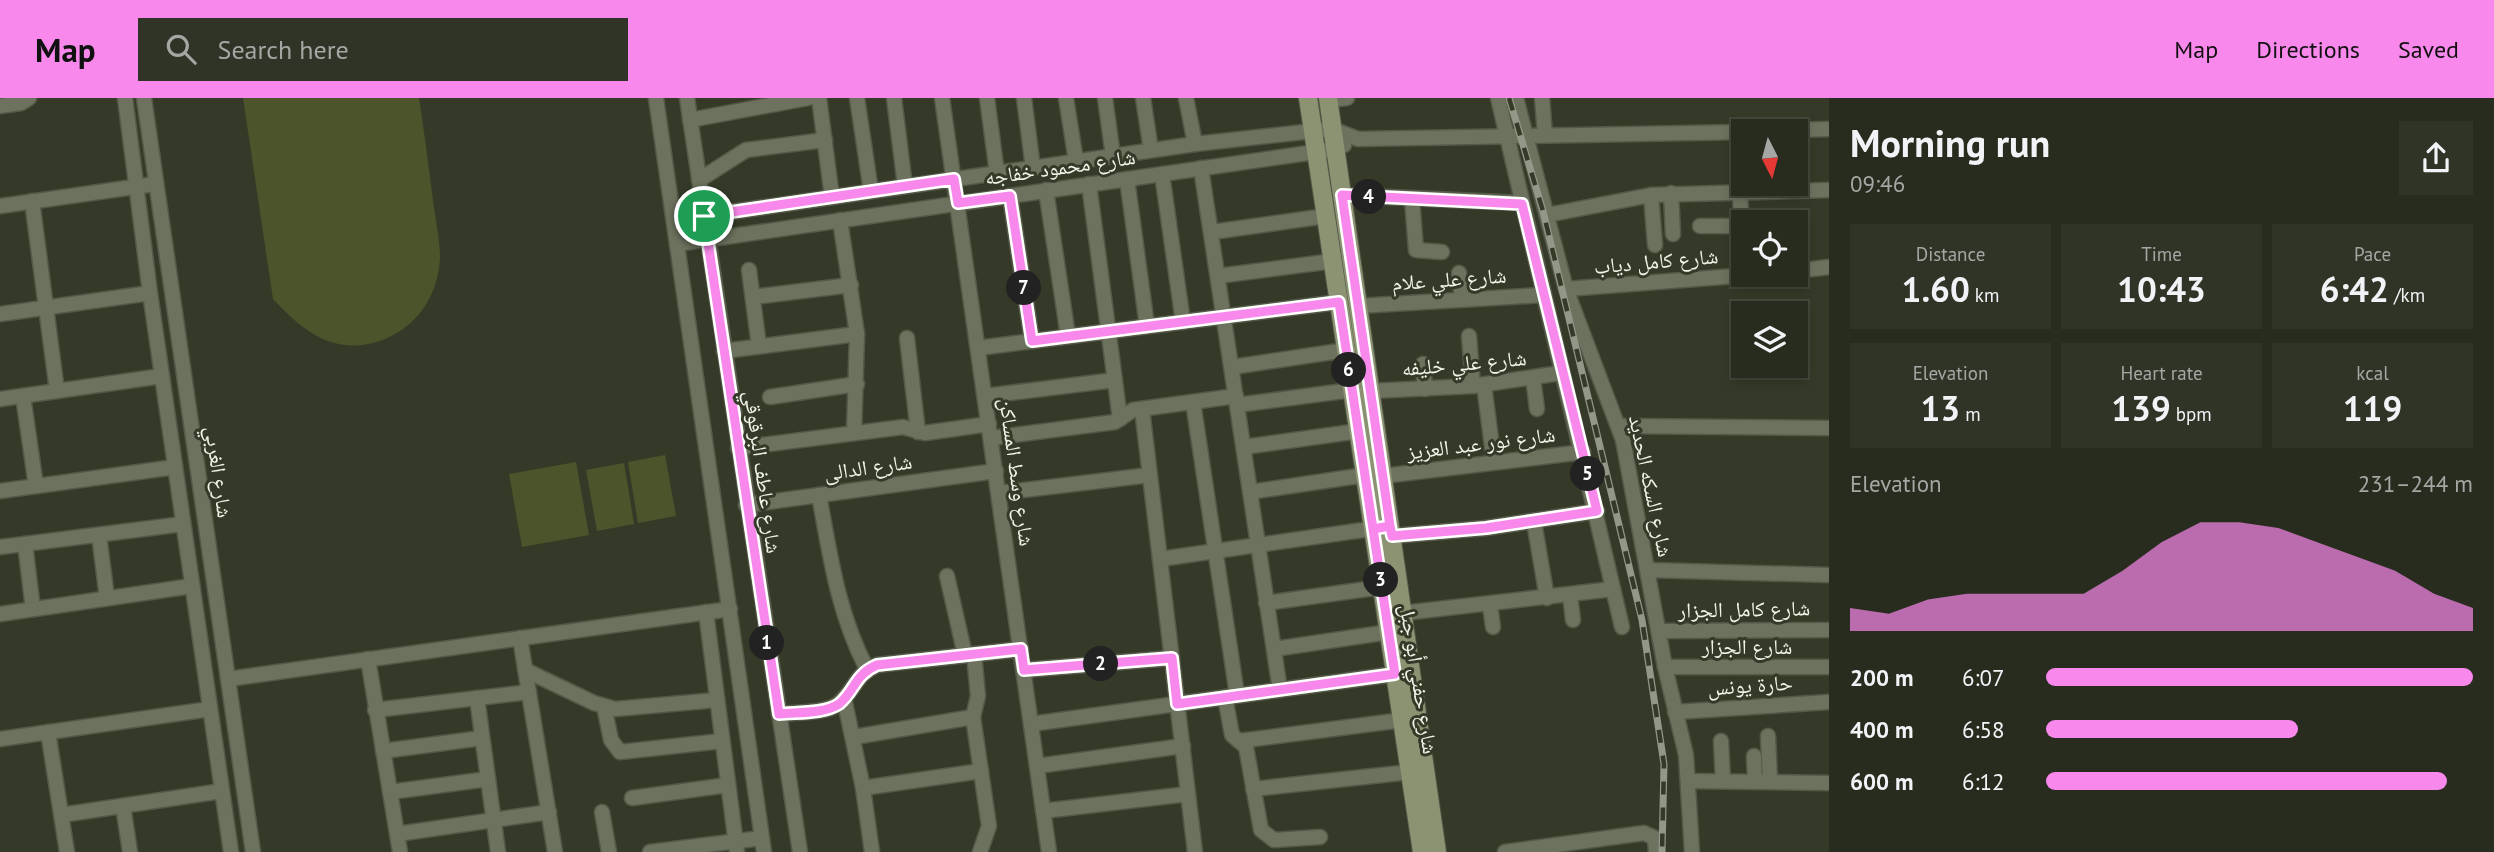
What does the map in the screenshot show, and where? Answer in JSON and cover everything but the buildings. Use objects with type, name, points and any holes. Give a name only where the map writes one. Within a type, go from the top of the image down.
[{"type":"street","points":[[0,106],[20,103],[29,98]]},
{"type":"street","name":"شارع الغربي","points":[[125,98],[150,293],[231,852]]},
{"type":"street","name":"شارع الغربي","points":[[144,98],[253,852]]},
{"type":"street","points":[[650,852],[763,845],[656,98]]},
{"type":"street","name":"شارع عاطف البرقوقي","points":[[687,98],[800,852]]},
{"type":"street","points":[[690,120],[808,98]]},
{"type":"street","points":[[819,98],[832,197]]},
{"type":"street","points":[[857,98],[871,191]]},
{"type":"street","points":[[894,98],[905,186]]},
{"type":"street","name":"شارع وسط المساكن","points":[[942,98],[1049,852]]},
{"type":"street","points":[[987,98],[998,173]]},
{"type":"street","points":[[1024,98],[1033,168]]},
{"type":"street","points":[[1066,98],[1076,161]]},
{"type":"street","points":[[1105,98],[1113,156]]},
{"type":"street","points":[[1143,98],[1151,150]]},
{"type":"street","points":[[1186,98],[1195,144]]},
{"type":"street","name":"شارع حفني أبو جبل","points":[[1308,98],[1346,350],[1362,390],[1359,431],[1374,476]]},
{"type":"street","points":[[1328,99],[1347,98]]},
{"type":"street","points":[[1498,98],[1561,373],[1597,511],[1622,627]]},
{"type":"street","name":"شارع السكه الحديد","points":[[1517,98],[1566,289],[1619,426],[1689,781],[1692,852]]},
{"type":"street","points":[[1542,98],[1545,135]]},
{"type":"street","name":"شارع حفني أبو جبل","points":[[1328,99],[1358,306],[1362,390],[1374,476],[1403,613],[1418,771],[1422,852]]},
{"type":"street","points":[[1332,129],[1358,139],[1506,134],[1731,132]]},
{"type":"street","name":"شارع محمود خفاجه","points":[[704,216],[1151,150],[1332,129]]},
{"type":"street","points":[[1808,130],[1829,129]]},
{"type":"street","name":"شارع محمود خفاجه","points":[[677,244],[1336,149],[1358,139]]},
{"type":"street","points":[[699,180],[746,150],[825,140]]},
{"type":"street","points":[[1200,168],[1219,276],[1280,690]]},
{"type":"street","points":[[1162,174],[1183,322]]},
{"type":"street","points":[[1127,178],[1147,326]]},
{"type":"street","points":[[0,206],[156,184]]},
{"type":"street","points":[[1089,184],[1120,419]]},
{"type":"street","points":[[1046,190],[1068,336]]},
{"type":"street","points":[[1808,190],[1829,190]]},
{"type":"street","points":[[1547,215],[1651,195],[1731,191]]},
{"type":"street","points":[[1671,194],[1673,234]]},
{"type":"street","points":[[1342,195],[1522,204]]},
{"type":"street","points":[[1651,195],[1655,245]]},
{"type":"street","points":[[1010,196],[1032,341]]},
{"type":"street","points":[[1412,199],[1416,250],[1441,251]]},
{"type":"street","points":[[32,201],[57,391]]},
{"type":"street","points":[[1212,232],[1326,216]]},
{"type":"street","points":[[840,220],[858,334],[854,433]]},
{"type":"street","points":[[1700,226],[1731,226]]},
{"type":"street","points":[[1219,276],[1333,261]]},
{"type":"street","points":[[1808,270],[1829,267]]},
{"type":"street","points":[[749,270],[759,346]]},
{"type":"street","points":[[1459,273],[1462,299]]},
{"type":"street","name":"شارع كامل دياب","points":[[1566,289],[1731,275]]},
{"type":"street","points":[[752,297],[851,285]]},
{"type":"street","points":[[0,314],[150,293]]},
{"type":"street","name":"شارع علي علام","points":[[1358,306],[1543,295]]},
{"type":"street","points":[[978,348],[1339,302]]},
{"type":"street","points":[[724,351],[858,334]]},
{"type":"street","points":[[1469,337],[1494,462]]},
{"type":"street","points":[[907,338],[918,432]]},
{"type":"street","points":[[1232,367],[1346,350]]},
{"type":"street","points":[[1423,364],[1425,389]]},
{"type":"street","name":"شارع علي خليفه","points":[[738,448],[903,427],[918,432],[990,431],[1120,419],[1128,412],[1193,402],[1237,401],[1362,390],[1478,386],[1561,373]]},
{"type":"street","points":[[0,399],[162,376]]},
{"type":"street","points":[[1533,378],[1537,409]]},
{"type":"street","points":[[985,396],[1115,380]]},
{"type":"street","points":[[769,397],[857,384]]},
{"type":"street","points":[[23,396],[36,486]]},
{"type":"street","points":[[1193,402],[1215,551],[1231,696],[1230,730],[1246,747],[1259,821],[1267,836],[1283,840],[1320,837]]},
{"type":"street","points":[[1142,409],[1195,852]]},
{"type":"street","points":[[1619,426],[1829,428]]},
{"type":"street","points":[[1244,447],[1359,431]]},
{"type":"street","name":"شارع نور عبد العزيز","points":[[1250,492],[1583,452]]},
{"type":"street","points":[[0,491],[175,467]]},
{"type":"street","name":"شارع الدالى","points":[[746,505],[996,471]]},
{"type":"street","points":[[999,493],[1150,475]]},
{"type":"street","points":[[819,495],[838,598],[855,647],[867,669]]},
{"type":"street","points":[[1160,559],[1385,530],[1534,522],[1597,511]]},
{"type":"street","points":[[1534,522],[1547,598]]},
{"type":"street","points":[[0,547],[183,524]]},
{"type":"street","name":"شارع حفني أبو جبل","points":[[1385,530],[1382,587],[1402,720],[1418,771],[1437,852]]},
{"type":"street","points":[[99,535],[107,598]]},
{"type":"street","points":[[25,544],[33,609]]},
{"type":"street","points":[[1648,570],[1829,575]]},
{"type":"street","points":[[947,576],[970,654],[978,696],[973,716],[989,826],[980,852]]},
{"type":"street","points":[[0,614],[192,586]]},
{"type":"street","points":[[1266,603],[1382,587]]},
{"type":"street","points":[[1403,613],[1613,589]]},
{"type":"street","points":[[1570,595],[1573,621]]},
{"type":"street","points":[[1490,605],[1493,626]]},
{"type":"street","points":[[228,679],[730,609]]},
{"type":"street","points":[[706,612],[736,846]]},
{"type":"street","name":"شارع كامل الجزار","points":[[1659,631],[1829,629]]},
{"type":"street","points":[[1274,649],[1389,632]]},
{"type":"street","points":[[520,638],[555,852]]},
{"type":"street","points":[[779,714],[832,707],[844,698],[852,684],[867,669],[887,663],[1021,649]]},
{"type":"street","points":[[1024,670],[1172,658]]},
{"type":"street","points":[[368,659],[400,852]]},
{"type":"street","name":"شارع الجزار","points":[[1665,667],[1829,667]]},
{"type":"street","points":[[525,670],[604,706],[626,710],[717,700]]},
{"type":"street","points":[[1031,724],[1395,674]]},
{"type":"street","points":[[375,710],[529,692]]},
{"type":"street","points":[[477,698],[498,852]]},
{"type":"street","points":[[844,698],[863,788],[872,852]]},
{"type":"street","name":"حارة يونس","points":[[1675,712],[1829,702]]},
{"type":"street","points":[[604,706],[611,740],[620,752],[722,741]]},
{"type":"street","points":[[0,739],[210,709]]},
{"type":"street","points":[[853,737],[973,716]]},
{"type":"street","points":[[1239,741],[1402,720]]},
{"type":"street","points":[[48,732],[67,852]]},
{"type":"street","points":[[1763,781],[1768,736]]},
{"type":"street","points":[[383,751],[482,738]]},
{"type":"street","points":[[1721,741],[1723,781]]},
{"type":"street","points":[[1037,766],[1182,746]]},
{"type":"street","points":[[1754,755],[1763,781]]},
{"type":"street","points":[[863,788],[981,771]]},
{"type":"street","points":[[1254,789],[1418,771]]},
{"type":"street","points":[[390,792],[488,779]]},
{"type":"street","points":[[1689,781],[1829,783]]},
{"type":"street","points":[[632,798],[728,785]]},
{"type":"street","points":[[61,815],[222,791]]},
{"type":"street","points":[[1043,811],[1188,793]]},
{"type":"street","points":[[123,806],[130,852]]},
{"type":"street","points":[[397,834],[549,812]]},
{"type":"street","points":[[602,812],[609,852]]},
{"type":"street","points":[[1505,852],[1549,849],[1644,833],[1655,838],[1656,852]]},
{"type":"green space","points":[[243,98],[419,98],[440,257],[434,288],[428,301],[419,314],[397,333],[383,340],[354,346],[327,341],[304,328],[273,299]]},
{"type":"green space","points":[[665,455],[676,516],[638,523],[628,462]]},
{"type":"green space","points":[[576,462],[589,535],[522,547],[509,474]]},
{"type":"green space","points":[[624,463],[634,524],[597,531],[586,470]]},
{"type":"railway","points":[[1509,98],[1543,211],[1642,620],[1664,764],[1662,852]]},
{"type":"route","points":[[704,216],[779,714],[832,707],[844,698],[859,676],[877,665],[1021,649],[1024,670],[1172,658],[1177,704],[1395,674],[1373,529],[1390,526],[1342,195],[1522,204],[1561,373],[1597,511],[1534,522],[1438,533],[1392,536],[1390,526],[1373,529],[1339,302],[1032,341],[1010,196],[958,203],[954,179],[704,216]]}]
